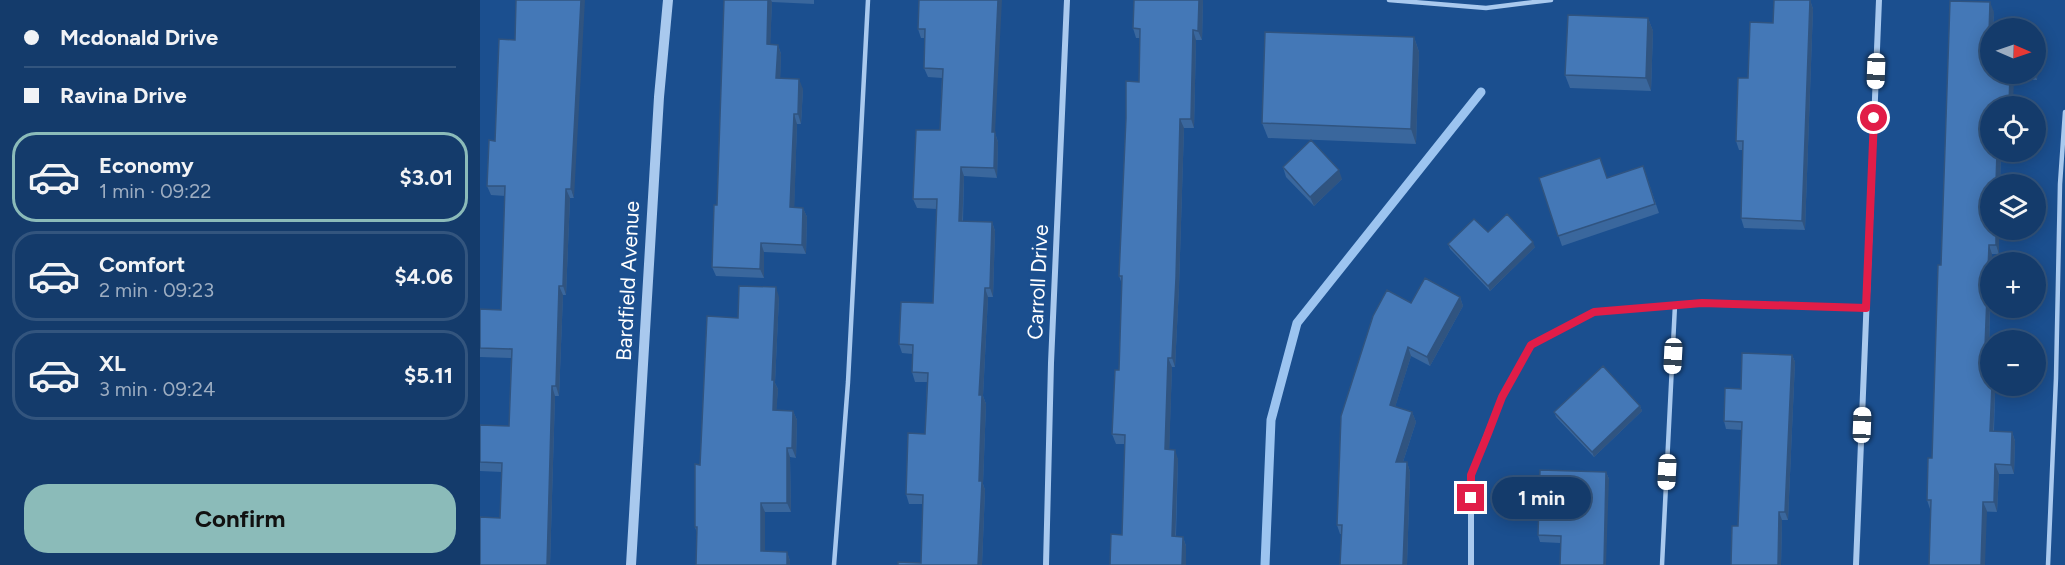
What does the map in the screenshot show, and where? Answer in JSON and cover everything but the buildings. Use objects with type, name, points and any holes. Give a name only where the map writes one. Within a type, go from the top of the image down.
[{"type":"street","name":"Bardfield Avenue","points":[[631,565],[659,97],[668,0]]},
{"type":"street","name":"Carroll Drive","points":[[1046,565],[1051,363],[1067,0]]},
{"type":"street","points":[[1857,565],[1879,0]]},
{"type":"street","points":[[1471,565],[1471,475],[1502,397],[1531,345],[1594,312],[1702,303],[1866,308]]},
{"type":"lane","points":[[834,565],[848,382],[868,0]]},
{"type":"lane","points":[[1389,0],[1486,8],[1551,0]]},
{"type":"lane","points":[[2048,565],[2065,112]]},
{"type":"lane","points":[[1662,565],[1675,306]]},
{"type":"waterway","points":[[1265,565],[1271,420],[1297,323],[1481,92]]},
{"type":"route","points":[[1471,498],[1471,475],[1502,397],[1531,345],[1594,312],[1702,303],[1866,308],[1874,118]]}]
